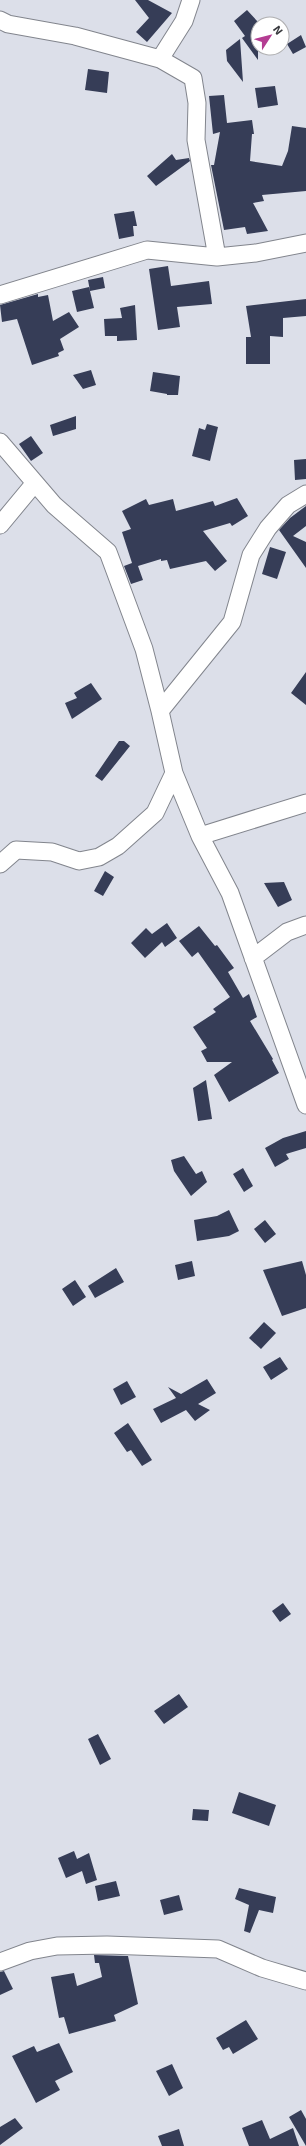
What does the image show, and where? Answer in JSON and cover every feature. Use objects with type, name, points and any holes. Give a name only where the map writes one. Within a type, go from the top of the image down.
[{"type":"street","points":[[160,59],[184,21],[191,0]]},
{"type":"street","points":[[0,20],[8,24],[75,36],[160,59],[193,78],[197,103],[196,140],[217,257]]},
{"type":"street","points":[[0,295],[147,250],[217,257],[306,243]]},
{"type":"street","points":[[0,442],[34,484],[54,505],[108,552],[144,649],[174,773],[200,836],[230,894],[306,1105]]},
{"type":"street","points":[[0,525],[34,484]]},
{"type":"street","points":[[160,711],[232,622],[251,555],[268,528],[288,505],[306,494]]},
{"type":"street","points":[[0,864],[16,850],[52,852],[79,861],[99,857],[118,846],[155,813],[174,773]]},
{"type":"street","points":[[200,836],[306,803]]},
{"type":"street","points":[[253,958],[287,932],[306,925]]},
{"type":"street","points":[[0,1962],[30,1951],[57,1946],[107,1945],[218,1949],[262,1968],[306,1981]]},
{"type":"building","points":[[135,0],[148,0],[172,13],[147,42],[136,32],[149,18]]},
{"type":"building","points":[[247,10],[252,16],[250,16],[250,49],[242,38],[245,36],[234,21]]},
{"type":"building","points":[[301,35],[306,47],[293,54],[290,49],[290,42]]},
{"type":"building","points":[[240,39],[243,82],[227,61],[226,50]]},
{"type":"building","points":[[88,69],[109,72],[107,93],[85,90]]},
{"type":"building","points":[[275,86],[278,105],[258,108],[255,88]]},
{"type":"building","points":[[224,95],[227,123],[252,120],[254,134],[252,134],[250,161],[282,166],[288,151],[292,126],[306,128],[306,191],[262,195],[264,201],[253,203],[268,231],[247,234],[245,227],[224,230],[211,165],[214,165],[220,132],[213,134],[209,96]]},
{"type":"building","points":[[172,154],[176,160],[189,158],[190,161],[156,186],[147,176]]},
{"type":"building","points":[[134,211],[137,226],[133,226],[134,236],[119,239],[114,214]]},
{"type":"building","points":[[168,266],[171,286],[209,281],[212,304],[177,307],[180,327],[158,330],[149,269]]},
{"type":"building","points":[[103,277],[105,288],[90,291],[88,280]]},
{"type":"building","points":[[89,287],[94,308],[77,312],[72,291]]},
{"type":"building","points":[[38,294],[38,297],[48,295],[53,321],[69,312],[79,327],[60,339],[64,350],[58,353],[59,356],[32,365],[17,319],[2,322],[0,305]]},
{"type":"building","points":[[306,299],[306,316],[283,318],[283,337],[270,336],[270,364],[246,364],[246,337],[251,337],[246,306]]},
{"type":"building","points":[[135,305],[137,340],[117,341],[117,336],[105,336],[104,319],[122,318],[120,308]]},
{"type":"building","points":[[91,370],[96,385],[83,389],[73,375]]},
{"type":"building","points":[[153,372],[180,376],[178,395],[167,395],[150,391]]},
{"type":"building","points":[[76,416],[76,429],[53,436],[50,425]]},
{"type":"building","points":[[207,424],[218,427],[210,461],[192,456],[199,428],[205,430]]},
{"type":"building","points":[[31,436],[43,453],[31,461],[19,444]]},
{"type":"building","points":[[306,459],[306,479],[295,480],[294,460]]},
{"type":"building","points":[[237,498],[248,516],[232,526],[230,523],[203,531],[227,561],[215,571],[206,561],[170,569],[167,560],[161,561],[161,559],[138,566],[143,580],[131,584],[124,566],[132,563],[122,532],[131,529],[122,511],[146,499],[149,505],[173,499],[176,511],[213,501],[215,506]]},
{"type":"building","points":[[306,506],[306,526],[293,536],[306,542],[306,568],[279,530],[290,518]]},
{"type":"building","points":[[270,547],[286,552],[277,579],[262,574]]},
{"type":"building","points":[[306,672],[306,705],[291,693]]},
{"type":"building","points":[[91,683],[102,699],[72,719],[65,703],[77,698],[74,693]]},
{"type":"building","points":[[119,741],[124,741],[130,746],[102,781],[95,776]]},
{"type":"building","points":[[105,871],[114,877],[103,896],[94,891]]},
{"type":"building","points":[[284,882],[292,900],[278,907],[264,883]]},
{"type":"building","points":[[167,923],[177,938],[165,947],[162,942],[145,958],[131,943],[146,928],[152,934]]},
{"type":"building","points":[[199,926],[215,946],[217,945],[234,968],[228,972],[243,998],[249,994],[257,1017],[250,1021],[273,1059],[272,1060],[279,1073],[229,1102],[214,1075],[232,1062],[207,1062],[201,1051],[207,1048],[193,1027],[216,1012],[213,1009],[230,997],[198,952],[192,957],[179,941]]},
{"type":"building","points":[[206,1080],[212,1119],[198,1121],[193,1088]]},
{"type":"building","points":[[306,1131],[306,1148],[286,1154],[289,1159],[275,1167],[265,1148],[283,1138]]},
{"type":"building","points":[[184,1156],[196,1174],[202,1171],[207,1182],[191,1196],[174,1171],[171,1160]]},
{"type":"building","points":[[243,1168],[253,1186],[244,1192],[233,1174]]},
{"type":"building","points":[[229,1210],[239,1231],[229,1236],[197,1241],[194,1220],[217,1216]]},
{"type":"building","points":[[265,1220],[276,1234],[265,1243],[254,1229]]},
{"type":"building","points":[[192,1261],[195,1276],[178,1280],[175,1265]]},
{"type":"building","points":[[302,1261],[306,1275],[306,1308],[282,1316],[263,1270]]},
{"type":"building","points":[[116,1268],[124,1282],[95,1298],[88,1286]]},
{"type":"building","points":[[75,1280],[86,1297],[73,1306],[62,1289]]},
{"type":"building","points":[[264,1322],[276,1333],[261,1349],[249,1338]]},
{"type":"building","points":[[280,1357],[288,1369],[271,1380],[263,1367]]},
{"type":"building","points":[[207,1379],[216,1393],[198,1404],[210,1410],[195,1421],[186,1410],[161,1423],[153,1409],[176,1398],[168,1387],[181,1394]]},
{"type":"building","points":[[127,1381],[136,1397],[121,1405],[113,1389]]},
{"type":"building","points":[[128,1423],[152,1460],[142,1466],[131,1450],[127,1452],[114,1433]]},
{"type":"building","points":[[283,1603],[291,1614],[280,1622],[272,1611]]},
{"type":"building","points":[[179,1694],[188,1707],[164,1724],[154,1711]]},
{"type":"building","points":[[98,1734],[111,1759],[100,1765],[88,1739]]},
{"type":"building","points":[[239,1792],[276,1805],[269,1826],[232,1813]]},
{"type":"building","points":[[193,1809],[209,1810],[208,1821],[192,1820]]},
{"type":"building","points":[[74,1851],[77,1859],[89,1853],[97,1880],[86,1884],[82,1871],[66,1878],[58,1858]]},
{"type":"building","points":[[116,1881],[120,1896],[98,1901],[95,1886]]},
{"type":"building","points":[[239,1888],[276,1897],[273,1913],[259,1910],[250,1933],[244,1931],[249,1905],[235,1899]]},
{"type":"building","points":[[179,1895],[183,1910],[164,1915],[160,1900]]},
{"type":"building","points":[[94,1955],[128,1956],[138,2004],[114,2015],[116,2021],[69,2034],[64,2017],[59,2018],[51,1977],[74,1973],[77,1986],[102,1977],[99,1963],[95,1963]]},
{"type":"building","points":[[4,1971],[13,1989],[0,1995],[0,1972]]},
{"type":"building","points":[[246,2020],[258,2039],[233,2054],[229,2047],[223,2050],[216,2038]]},
{"type":"building","points":[[59,2043],[73,2072],[55,2081],[60,2090],[36,2103],[12,2056],[34,2046],[37,2052]]},
{"type":"building","points":[[172,2064],[183,2088],[169,2096],[156,2071]]},
{"type":"building","points":[[301,2110],[306,2119],[306,2146],[289,2117]]},
{"type":"building","points":[[15,2118],[23,2128],[0,2145],[0,2127]]},
{"type":"building","points":[[262,2120],[270,2139],[293,2128],[299,2146],[249,2146],[242,2128]]},
{"type":"building","points":[[179,2129],[184,2146],[162,2146],[158,2136]]}]
